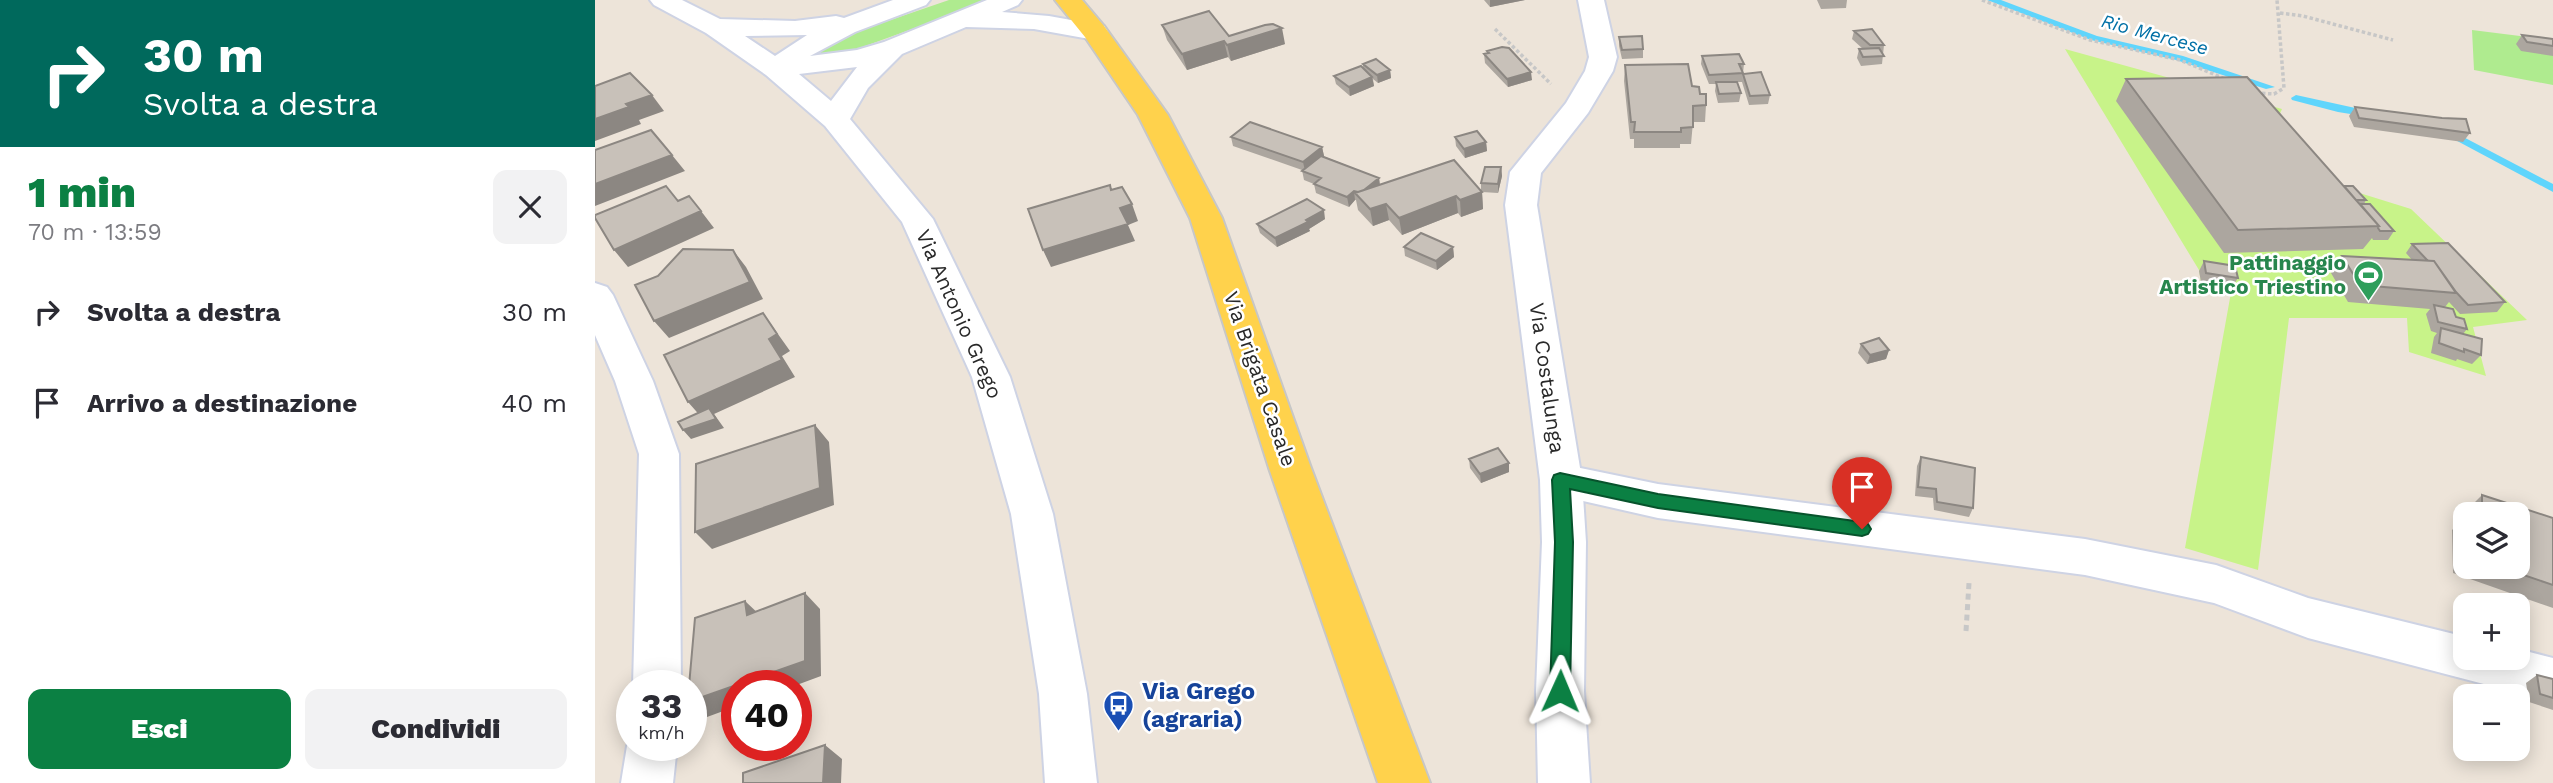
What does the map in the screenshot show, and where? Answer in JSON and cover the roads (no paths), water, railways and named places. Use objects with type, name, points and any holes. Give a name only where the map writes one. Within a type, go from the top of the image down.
[{"type":"main road","name":"Via Brigata Casale","points":[[1068,0],[1095,32],[1153,115],[1206,218],[1290,468],[1404,783]]},
{"type":"street","name":"Via Antonio Grego","points":[[663,0],[715,27],[776,69],[835,120],[917,219],[991,377],[1032,514],[1063,694],[1071,783]]},
{"type":"street","points":[[776,69],[815,41],[859,20],[917,0]]},
{"type":"street","points":[[776,69],[860,58],[894,48],[1009,0]]},
{"type":"street","name":"Via Costalunga","points":[[1564,783],[1560,691],[1564,542],[1560,480],[1540,323],[1521,205],[1526,172],[1577,107],[1599,71],[1603,57],[1591,0]]},
{"type":"street","points":[[957,23],[1000,18],[1058,24],[1095,32]]},
{"type":"street","points":[[715,27],[795,29],[859,20]]},
{"type":"street","points":[[835,120],[856,83],[894,48]]},
{"type":"street","points":[[595,295],[634,381],[659,454],[657,670]]},
{"type":"street","points":[[1560,480],[1658,501],[2085,557],[2215,584],[2308,618],[2453,654]]},
{"type":"street","points":[[2514,670],[2553,680]]},
{"type":"street","points":[[647,783],[650,761]]},
{"type":"waterway","name":"Rio Mercese","points":[[1992,0],[2094,38],[2179,58],[2270,87]]},
{"type":"waterway","name":"Rio Mercese","points":[[2296,98],[2369,114]]},
{"type":"waterway","name":"Rio Mercese","points":[[2450,133],[2553,189]]},
{"type":"place","name":"Pattinaggio Artistico Triestino","points":[[2369,302]]},
{"type":"place","name":"Via Grego (agraria)","points":[[1119,732]]}]
